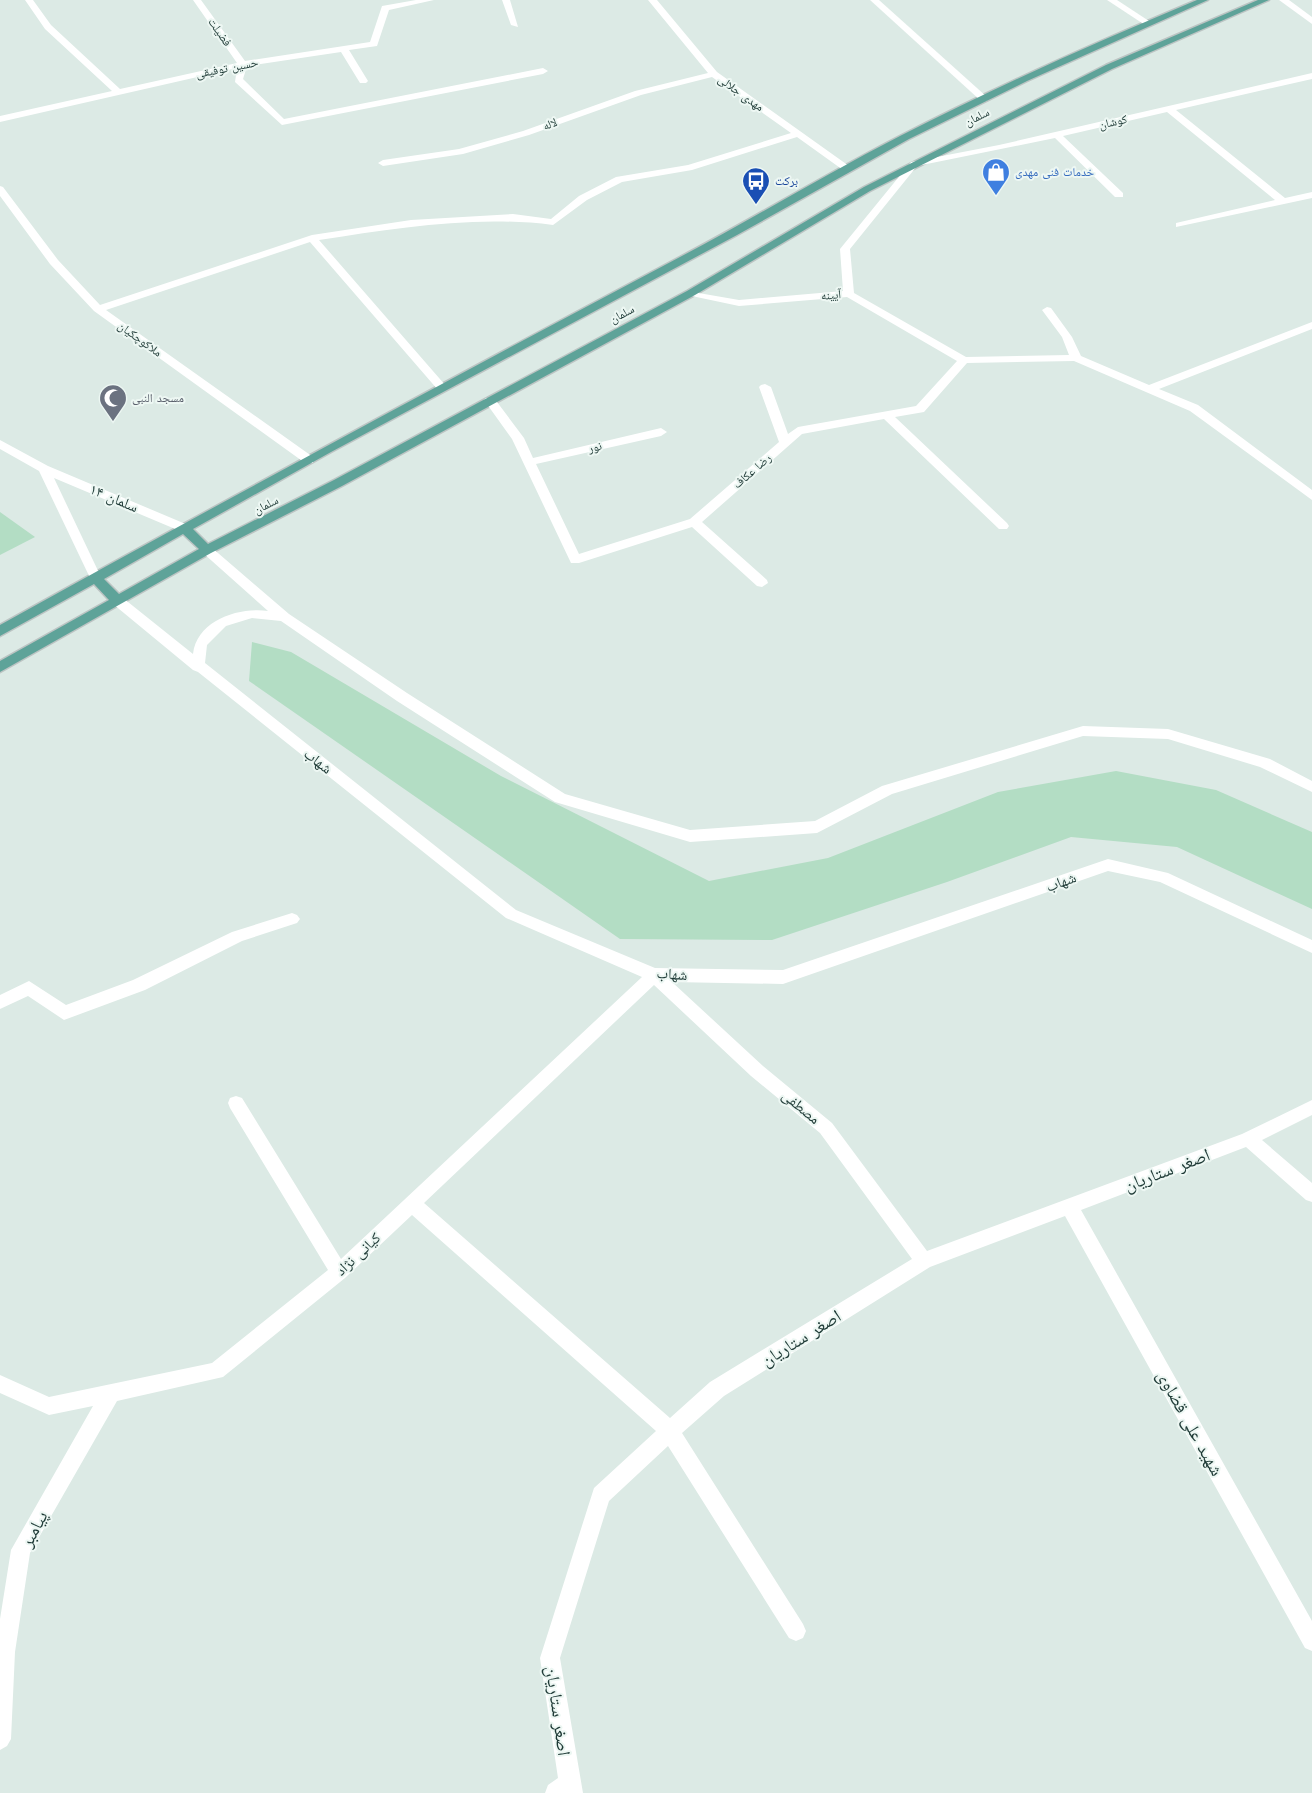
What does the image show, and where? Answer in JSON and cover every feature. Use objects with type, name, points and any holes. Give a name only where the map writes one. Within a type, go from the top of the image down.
[{"type":"main road","name":"سلمان","points":[[0,631],[184,528],[733,233],[846,168],[930,123],[1076,54],[1204,0]]},
{"type":"main road","name":"سلمان","points":[[0,667],[207,550],[338,483],[691,293],[867,188],[1109,66],[1265,0]]},
{"type":"main road","points":[[184,528],[207,550]]},
{"type":"main road","points":[[95,577],[118,601]]},
{"type":"street","points":[[29,0],[48,28],[117,90]]},
{"type":"street","name":"فضیلت","points":[[200,0],[243,64]]},
{"type":"street","name":"حسین توفیقی","points":[[0,119],[117,90],[243,64],[374,44],[385,8],[430,0]]},
{"type":"street","points":[[506,0],[515,25]]},
{"type":"street","name":"مهدی جلالی","points":[[652,0],[714,74],[846,168]]},
{"type":"street","points":[[874,0],[984,99]]},
{"type":"street","points":[[1112,0],[1148,23]]},
{"type":"street","points":[[1283,0],[1312,21]]},
{"type":"street","points":[[344,49],[363,81]]},
{"type":"street","points":[[243,64],[238,80],[282,122],[543,71]]},
{"type":"street","name":"لاله","points":[[383,163],[460,152],[526,133],[638,92],[714,74]]},
{"type":"street","name":"کوشان","points":[[914,164],[1057,135],[1312,76]]},
{"type":"street","points":[[1169,109],[1282,201]]},
{"type":"street","points":[[98,309],[312,238],[411,223],[513,217],[554,222],[583,198],[619,179],[689,168],[798,134]]},
{"type":"street","points":[[1057,135],[1119,195]]},
{"type":"street","name":"آیینه","points":[[691,293],[739,303],[850,294],[845,249],[914,164]]},
{"type":"street","name":"ملاکوچکیان","points":[[0,188],[54,262],[98,309],[309,460]]},
{"type":"street","points":[[1180,225],[1312,195]]},
{"type":"street","points":[[312,238],[442,388]]},
{"type":"street","points":[[850,294],[964,360],[1076,358],[1194,408],[1312,496]]},
{"type":"street","points":[[1047,310],[1067,337],[1076,358]]},
{"type":"street","points":[[1149,389],[1312,325]]},
{"type":"street","name":"رضا عکاف","points":[[490,400],[518,438],[575,560],[694,522],[798,431],[920,409],[964,360]]},
{"type":"street","points":[[765,387],[785,443]]},
{"type":"street","points":[[886,415],[1003,526]]},
{"type":"street","name":"نور","points":[[530,462],[661,432]]},
{"type":"street","name":"سلمان ۱۴","points":[[0,444],[44,469],[184,528]]},
{"type":"street","points":[[44,469],[95,577]]},
{"type":"street","points":[[694,522],[762,583]]},
{"type":"street","points":[[207,550],[284,616],[402,697],[560,798],[690,836],[817,827],[887,790],[1083,731],[1168,734],[1265,763],[1312,787]]},
{"type":"street","name":"شهاب","points":[[118,601],[511,914],[654,975],[783,977],[1108,864],[1163,877],[1312,947]]},
{"type":"street","points":[[198,666],[201,643],[221,622],[252,613],[284,616]]},
{"type":"street","points":[[0,1002],[29,988],[64,1013],[139,985],[237,936],[292,919]]},
{"type":"street","name":"کیانی نژاد","points":[[0,1384],[49,1406],[216,1370],[339,1272],[654,975]]},
{"type":"street","name":"مصطفی","points":[[654,975],[757,1071],[826,1128],[924,1261]]},
{"type":"street","points":[[236,1103],[339,1272]]},
{"type":"street","name":"اصغر ستاریان","points":[[566,1790],[550,1658],[601,1495],[670,1431],[717,1389],[924,1261],[1248,1139],[1312,1107]]},
{"type":"street","points":[[1248,1139],[1312,1194]]},
{"type":"street","points":[[411,1203],[670,1431],[796,1631]]},
{"type":"street","name":"شهید علی قضاوی","points":[[1069,1206],[1312,1640]]},
{"type":"street","name":"پیامبر","points":[[0,1740],[5,1652],[21,1550],[111,1393]]},
{"type":"green space","points":[[0,512],[35,537],[0,555]]},
{"type":"green space","points":[[252,642],[291,652],[501,776],[709,881],[828,858],[998,792],[1116,771],[1216,790],[1312,832],[1312,909],[1177,847],[1071,837],[947,882],[772,940],[620,939],[249,681]]},
{"type":"place","name":"خدمات فنی مهدی","points":[[996,196]]},
{"type":"place","name":"برکت","points":[[756,205]]},
{"type":"place","name":"مسجد النبی","points":[[113,422]]}]
